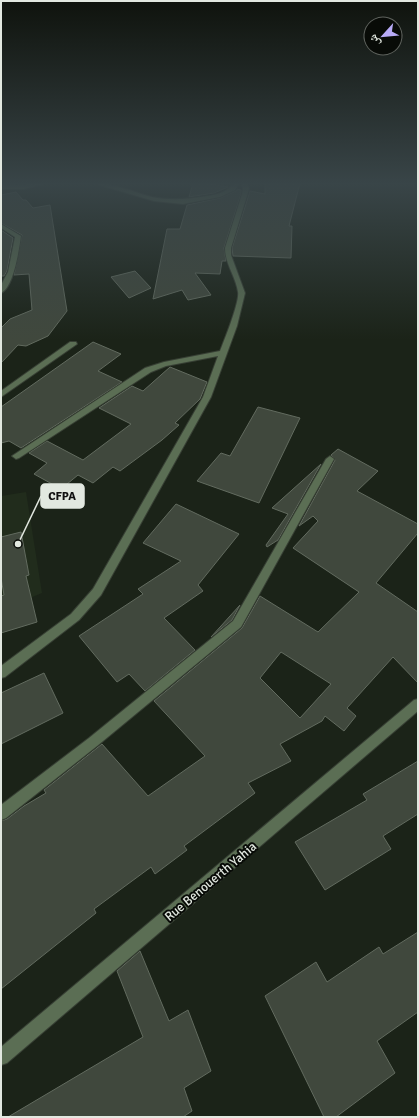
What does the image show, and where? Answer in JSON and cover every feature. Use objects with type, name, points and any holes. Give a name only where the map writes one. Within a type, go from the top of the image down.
[{"type":"street","points":[[1,291],[11,272],[18,236],[17,235]]},
{"type":"street","points":[[1,673],[75,617],[97,592],[207,398],[233,326],[242,293],[228,255],[228,248],[232,235]]},
{"type":"street","points":[[1,395],[73,344]]},
{"type":"street","points":[[16,456],[148,370],[164,364],[223,352]]},
{"type":"street","points":[[1,812],[93,742],[237,624],[330,459]]},
{"type":"street","name":"Rue Benouerth Yahia","points":[[1,1057],[418,704]]},
{"type":"shaded area","points":[[26,492],[42,593],[1,610],[1,496]]},
{"type":"building","points":[[1,235],[9,235],[13,238],[7,271],[4,276],[1,276]]},
{"type":"building","points":[[22,235],[55,235],[67,311],[48,336],[26,346],[18,345],[1,363],[1,328],[10,319],[32,310],[29,274],[14,275]]},
{"type":"building","points":[[166,235],[228,235],[224,248],[226,261],[222,261],[220,274],[195,273],[211,295],[188,300],[182,290],[153,299]]},
{"type":"building","points":[[236,235],[292,235],[291,258],[233,256],[232,248]]},
{"type":"building","points":[[135,271],[151,288],[129,298],[111,277]]},
{"type":"building","points":[[93,342],[121,354],[98,371],[122,382],[21,448],[9,441],[1,443],[1,407]]},
{"type":"building","points":[[170,367],[207,382],[200,399],[175,423],[179,425],[162,440],[120,471],[113,467],[93,483],[78,475],[61,489],[34,474],[47,463],[29,453],[47,441],[83,460],[131,424],[99,408],[132,386],[143,391]]},
{"type":"building","points":[[258,407],[300,418],[259,503],[197,481],[221,453],[230,456]]},
{"type":"building","points":[[338,449],[378,471],[357,491],[418,524],[418,533],[376,583],[418,612],[418,683],[393,657],[347,708],[356,716],[344,731],[325,716],[322,721],[280,744],[291,761],[248,783],[255,793],[184,846],[187,850],[155,874],[151,867],[94,909],[96,913],[1,989],[1,821],[7,819],[24,806],[46,793],[44,790],[102,744],[148,796],[205,756],[154,701],[242,628],[260,596],[318,632],[359,592],[293,548],[318,521],[313,516],[299,526],[335,460],[331,455]],"holes":[[[281,652],[331,684],[300,718],[260,678]]]},
{"type":"building","points":[[321,464],[278,540],[267,547],[266,545],[288,514],[272,508]]},
{"type":"building","points":[[176,504],[239,534],[198,585],[203,591],[164,618],[195,650],[145,691],[129,674],[117,682],[79,636],[143,594],[138,589],[181,561],[143,543]]},
{"type":"building","points":[[21,532],[29,575],[26,576],[37,622],[1,633],[1,596],[4,595],[1,578],[1,537]]},
{"type":"building","points":[[240,605],[232,620],[211,637],[230,616]]},
{"type":"building","points":[[44,673],[63,713],[1,744],[1,693]]},
{"type":"building","points":[[418,761],[418,814],[383,836],[391,849],[325,890],[295,842],[367,800],[363,794]]},
{"type":"building","points":[[418,932],[418,1012],[377,1041],[395,1073],[336,1117],[324,1117],[265,996],[316,962],[327,982],[379,947],[383,954]]},
{"type":"building","points":[[140,951],[169,1021],[188,1010],[211,1071],[184,1088],[192,1111],[183,1117],[8,1117],[143,1037],[117,971]]},
{"type":"place","name":"CFPA","points":[[18,544]]}]
